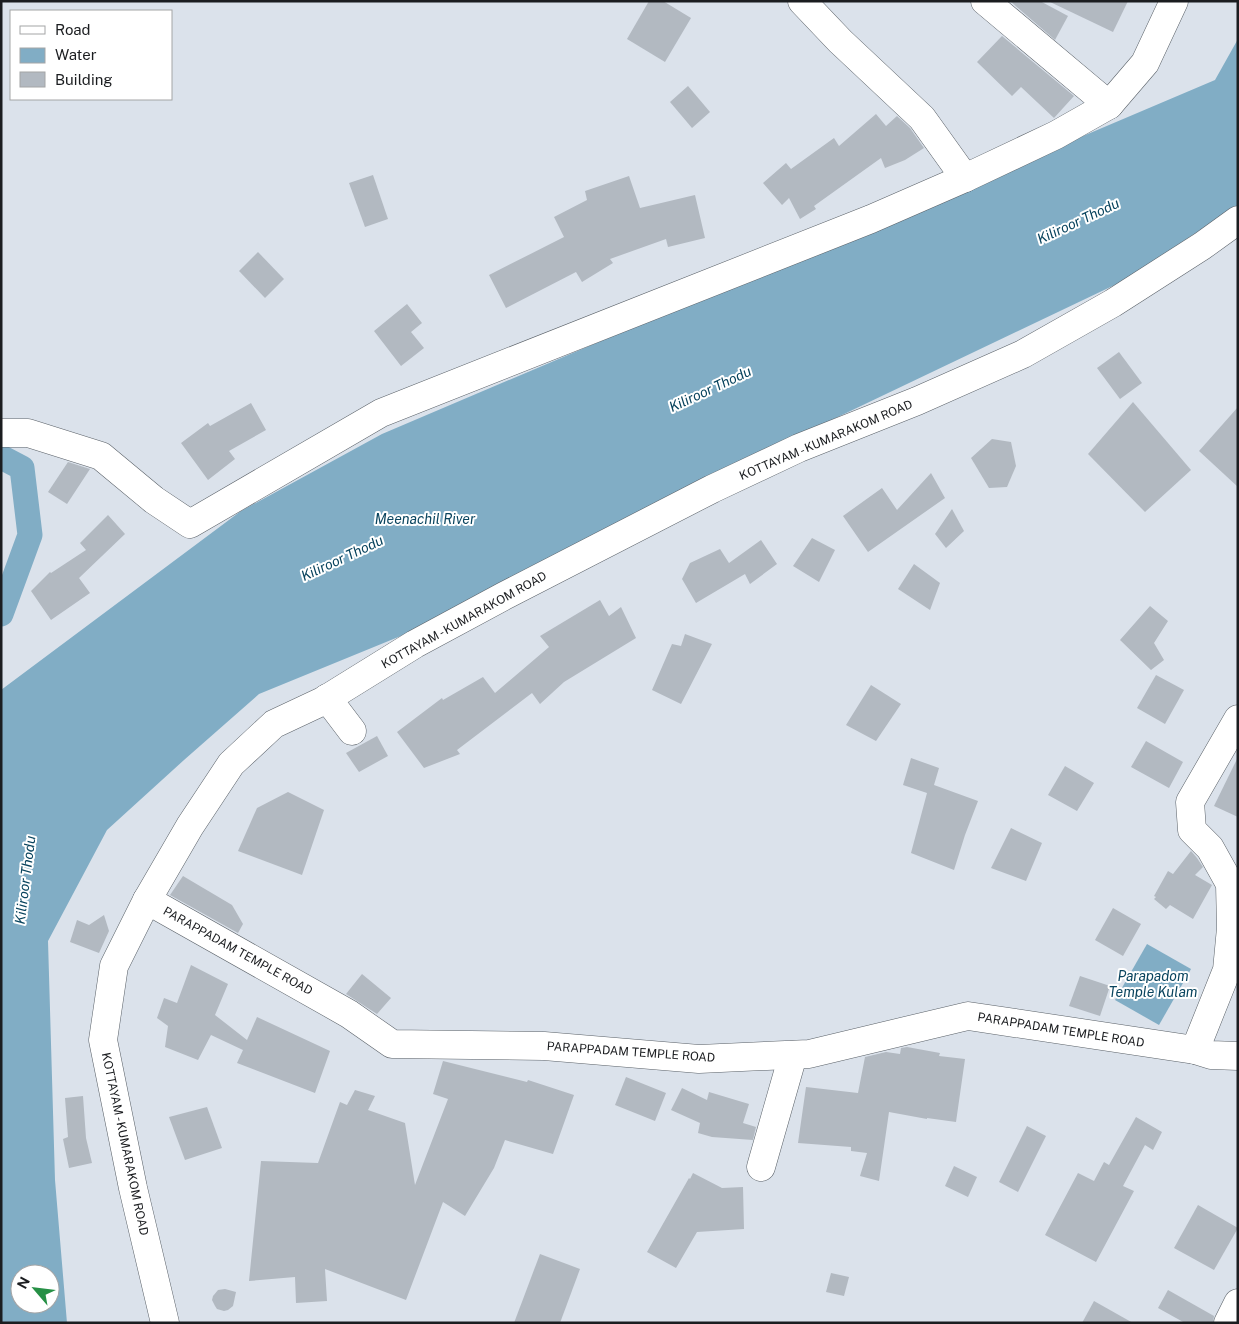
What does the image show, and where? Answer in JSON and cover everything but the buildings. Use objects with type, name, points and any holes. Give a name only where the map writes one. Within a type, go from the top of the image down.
[{"type":"street","points":[[802,1],[840,41],[922,118],[965,178]]},
{"type":"street","points":[[985,1],[1109,105]]},
{"type":"street","points":[[1,432],[28,433],[101,456],[154,500],[190,524],[381,412],[871,220],[1056,136],[1109,105],[1145,63],[1174,1]]},
{"type":"street","name":"KOTTAYAM - KUMARAKOM ROAD","points":[[165,1323],[133,1188],[103,1040],[114,966],[146,900],[190,826],[231,764],[274,724],[327,698],[414,644],[712,489],[799,448],[917,401],[1023,354],[1113,303],[1202,246],[1238,220]]},
{"type":"street","points":[[327,698],[352,731]]},
{"type":"street","points":[[1238,719],[1190,802],[1192,830],[1210,848],[1230,884],[1231,928],[1228,970],[1203,1053],[1232,1070],[1238,1071]]},
{"type":"street","name":"PARAPPADAM TEMPLE ROAD","points":[[146,900],[349,1014],[392,1044],[544,1046],[699,1059],[793,1055],[810,1054],[968,1016],[1203,1053],[1238,1056]]},
{"type":"street","points":[[761,1167],[793,1055]]},
{"type":"street","points":[[1228,1323],[1238,1303]]},
{"type":"water","name":"Meenachil River","points":[[1238,39],[1238,205],[1123,281],[775,447],[435,622],[259,694],[107,830],[48,941],[55,1180],[67,1323],[1,1323],[1,690],[241,511],[382,434],[1215,80]]},
{"type":"water","name":"Parapadom Temple Kulam","points":[[1147,944],[1191,969],[1159,1025],[1115,1000]]},
{"type":"waterway","points":[[1,457],[22,468],[30,535],[1,614]]},
{"type":"water label","name":"Kiliroor Thodu","points":[[1078,221]]},
{"type":"water label","name":"Kiliroor Thodu","points":[[710,389]]},
{"type":"water label","name":"Kiliroor Thodu","points":[[342,558]]},
{"type":"water label","name":"Kiliroor Thodu","points":[[25,880]]}]
